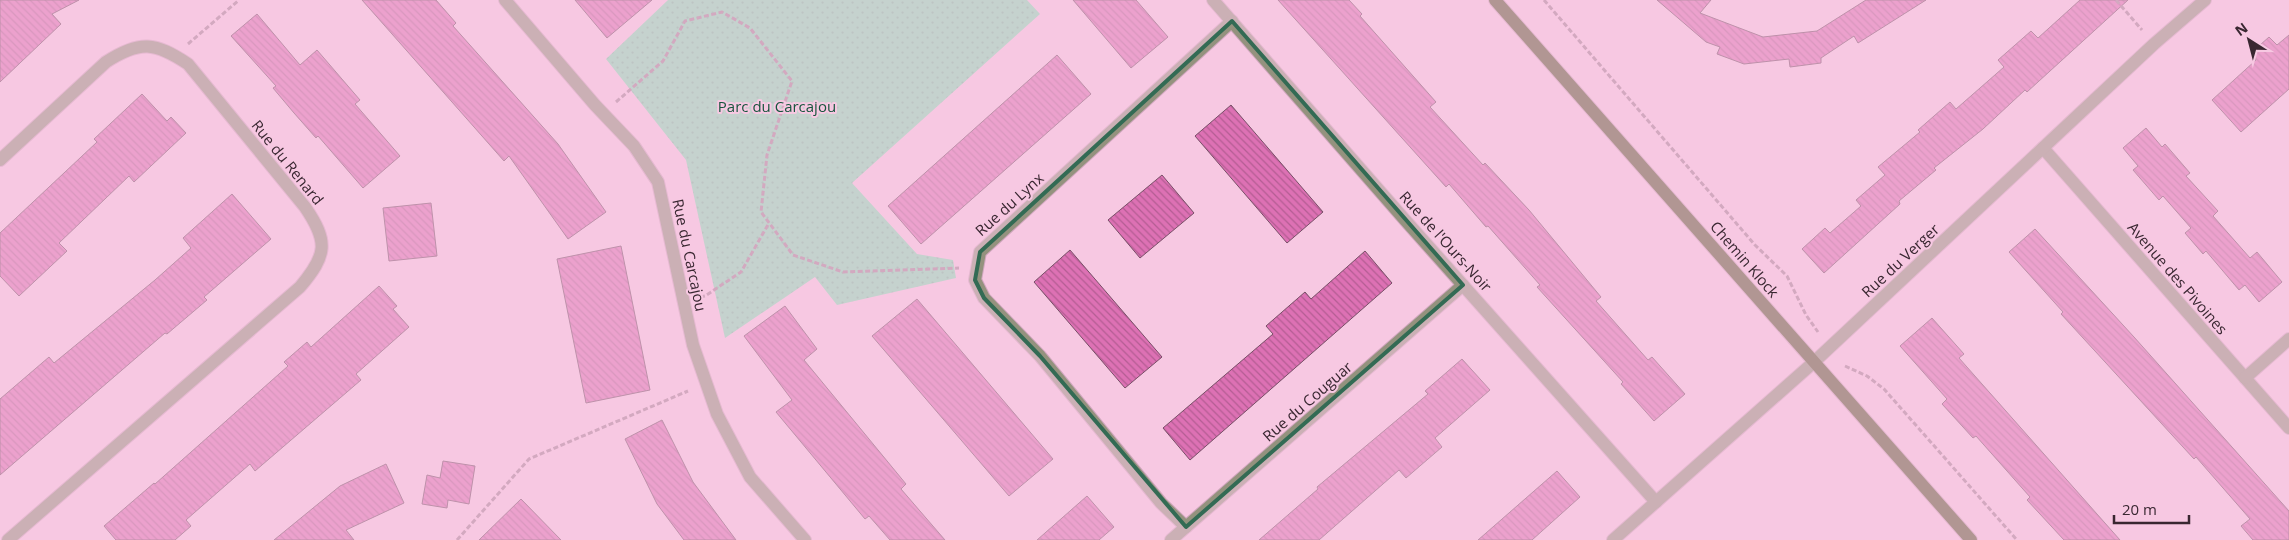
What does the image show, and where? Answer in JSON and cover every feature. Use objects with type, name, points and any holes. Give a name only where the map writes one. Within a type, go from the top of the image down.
[{"type":"main road","name":"Chemin Klock","points":[[1495,0],[1971,540]]},
{"type":"street","name":"Rue du Carcajou","points":[[505,0],[634,146],[658,182],[693,345],[720,422],[750,477],[806,540]]},
{"type":"street","name":"Rue de l'Ours-Noir","points":[[1213,0],[1463,286],[1656,502]]},
{"type":"street","name":"Rue du Verger","points":[[1613,540],[1814,362],[2154,44],[2205,0]]},
{"type":"street","name":"Rue du Lynx","points":[[977,268],[980,252],[1232,21]]},
{"type":"street","name":"Rue du Renard","points":[[0,160],[106,62],[124,50],[144,45],[167,50],[188,64],[304,207],[317,226],[322,250],[316,268],[300,287],[8,540]]},
{"type":"street","name":"Avenue des Pivoines","points":[[2044,148],[2289,428]]},
{"type":"street","points":[[977,268],[975,280],[984,298],[1040,356],[1162,503],[1186,527]]},
{"type":"street","name":"Rue du Couguar","points":[[1171,540],[1463,286]]},
{"type":"street","points":[[2245,378],[2289,339]]},
{"type":"path","points":[[175,55],[239,0]]},
{"type":"path","points":[[1544,0],[1749,237],[1787,276],[1806,314]]},
{"type":"path","points":[[2116,0],[2154,44]]},
{"type":"path","points":[[602,112],[663,61],[685,21],[722,12],[750,28],[792,81],[766,155],[761,212],[793,255],[843,272],[977,268]]},
{"type":"path","points":[[683,300],[705,296],[741,272],[769,223]]},
{"type":"path","points":[[1844,366],[1867,376],[1884,389],[2016,540]]},
{"type":"path","points":[[457,540],[529,459],[680,393],[706,385]]},
{"type":"highlighted area","points":[[1232,21],[1463,285],[1186,527],[1040,356],[984,298],[975,280],[980,252]]},
{"type":"green space","name":"Parc du Carcajou","points":[[668,0],[1027,0],[1040,14],[852,183],[917,254],[953,260],[956,278],[837,305],[815,277],[725,338],[686,160],[606,59]]},
{"type":"building","points":[[0,0],[79,0],[52,14],[61,24],[0,82]]},
{"type":"building","points":[[362,0],[436,0],[456,23],[453,26],[558,144],[606,212],[568,239],[509,156],[504,161]]},
{"type":"building","points":[[575,0],[652,0],[607,38]]},
{"type":"building","points":[[1073,0],[1136,0],[1168,37],[1131,68]]},
{"type":"building","points":[[1278,0],[1349,0],[1362,14],[1360,16],[1436,102],[1430,107],[1483,165],[1485,163],[1529,210],[1601,297],[1596,301],[1648,360],[1652,357],[1685,394],[1654,421],[1621,384],[1623,382],[1537,287],[1540,285],[1488,226],[1486,227],[1449,184],[1446,187]]},
{"type":"building","points":[[1657,0],[1711,0],[1700,13],[1763,37],[1817,31],[1866,0],[1926,0],[1858,43],[1854,36],[1821,58],[1821,63],[1790,67],[1789,59],[1744,64],[1717,54],[1720,47],[1706,42]]},
{"type":"building","points":[[2080,0],[2128,0],[2027,92],[2025,90],[1983,129],[1934,168],[1936,170],[1899,201],[1900,204],[1824,273],[1802,249],[1825,228],[1830,233],[1861,206],[1856,200],[1885,175],[1878,167],[1920,132],[1918,130],[1950,102],[1956,109],[2004,67],[1998,60],[2031,31],[2038,38]]},
{"type":"building","points":[[257,14],[300,65],[317,50],[360,100],[355,104],[400,156],[363,188],[318,136],[316,138],[294,113],[273,88],[276,86],[231,36]]},
{"type":"building","points":[[2289,35],[2289,89],[2241,132],[2212,100],[2256,60],[2251,53],[2269,37],[2277,45]]},
{"type":"building","points":[[1057,55],[1091,94],[921,244],[888,206]]},
{"type":"building","points":[[142,94],[167,121],[171,117],[186,133],[134,182],[129,176],[59,243],[67,251],[19,296],[0,276],[0,233],[97,142],[94,139]]},
{"type":"building","points":[[1231,105],[1323,212],[1287,243],[1195,136]]},
{"type":"building","points":[[2146,128],[2162,147],[2165,144],[2190,173],[2186,176],[2218,211],[2213,216],[2250,258],[2257,252],[2282,282],[2259,302],[2245,285],[2239,290],[2206,251],[2203,254],[2185,233],[2191,228],[2163,196],[2159,200],[2133,170],[2138,166],[2123,148]]},
{"type":"building","points":[[1162,175],[1194,213],[1140,258],[1108,220]]},
{"type":"building","points":[[232,194],[271,239],[204,297],[207,300],[167,334],[165,333],[0,475],[0,399],[49,357],[54,363],[155,280],[191,248],[183,238]]},
{"type":"building","points":[[431,203],[437,256],[389,261],[383,208]]},
{"type":"building","points":[[2035,229],[2289,511],[2289,540],[2253,540],[2241,526],[2250,519],[2196,457],[2194,459],[2061,314],[2063,312],[2009,252]]},
{"type":"building","points":[[621,246],[650,390],[586,403],[557,259]]},
{"type":"building","points":[[1070,250],[1162,357],[1125,388],[1034,282]]},
{"type":"building","points":[[1365,251],[1392,283],[1190,460],[1163,428],[1273,334],[1266,326],[1305,292],[1311,299]]},
{"type":"building","points":[[379,286],[397,306],[393,309],[409,327],[356,374],[361,380],[255,471],[250,464],[186,520],[191,526],[175,540],[116,540],[104,526],[155,484],[288,366],[284,362],[307,342],[311,347]]},
{"type":"building","points":[[917,299],[1053,459],[1009,496],[872,336]]},
{"type":"building","points":[[785,306],[817,349],[804,360],[906,484],[901,489],[945,540],[890,540],[869,516],[865,519],[776,412],[792,400],[744,336]]},
{"type":"building","points":[[1932,318],[1964,354],[1959,358],[2120,540],[2064,540],[2027,500],[2030,497],[1976,436],[1973,438],[1942,404],[1947,399],[1900,346]]},
{"type":"building","points":[[1462,359],[1490,390],[1435,438],[1442,447],[1406,478],[1399,470],[1319,540],[1259,540],[1318,489],[1317,487],[1428,394],[1425,391]]},
{"type":"building","points":[[662,420],[693,482],[736,540],[684,540],[657,504],[625,439]]},
{"type":"building","points":[[443,461],[475,466],[469,504],[448,500],[447,508],[422,504],[427,475],[440,478]]},
{"type":"building","points":[[386,464],[404,503],[346,530],[354,540],[274,540],[340,486]]},
{"type":"building","points":[[1557,471],[1580,497],[1532,540],[1478,540]]},
{"type":"building","points":[[1087,496],[1114,527],[1099,540],[1037,540]]},
{"type":"building","points":[[521,499],[561,540],[479,540]]}]
